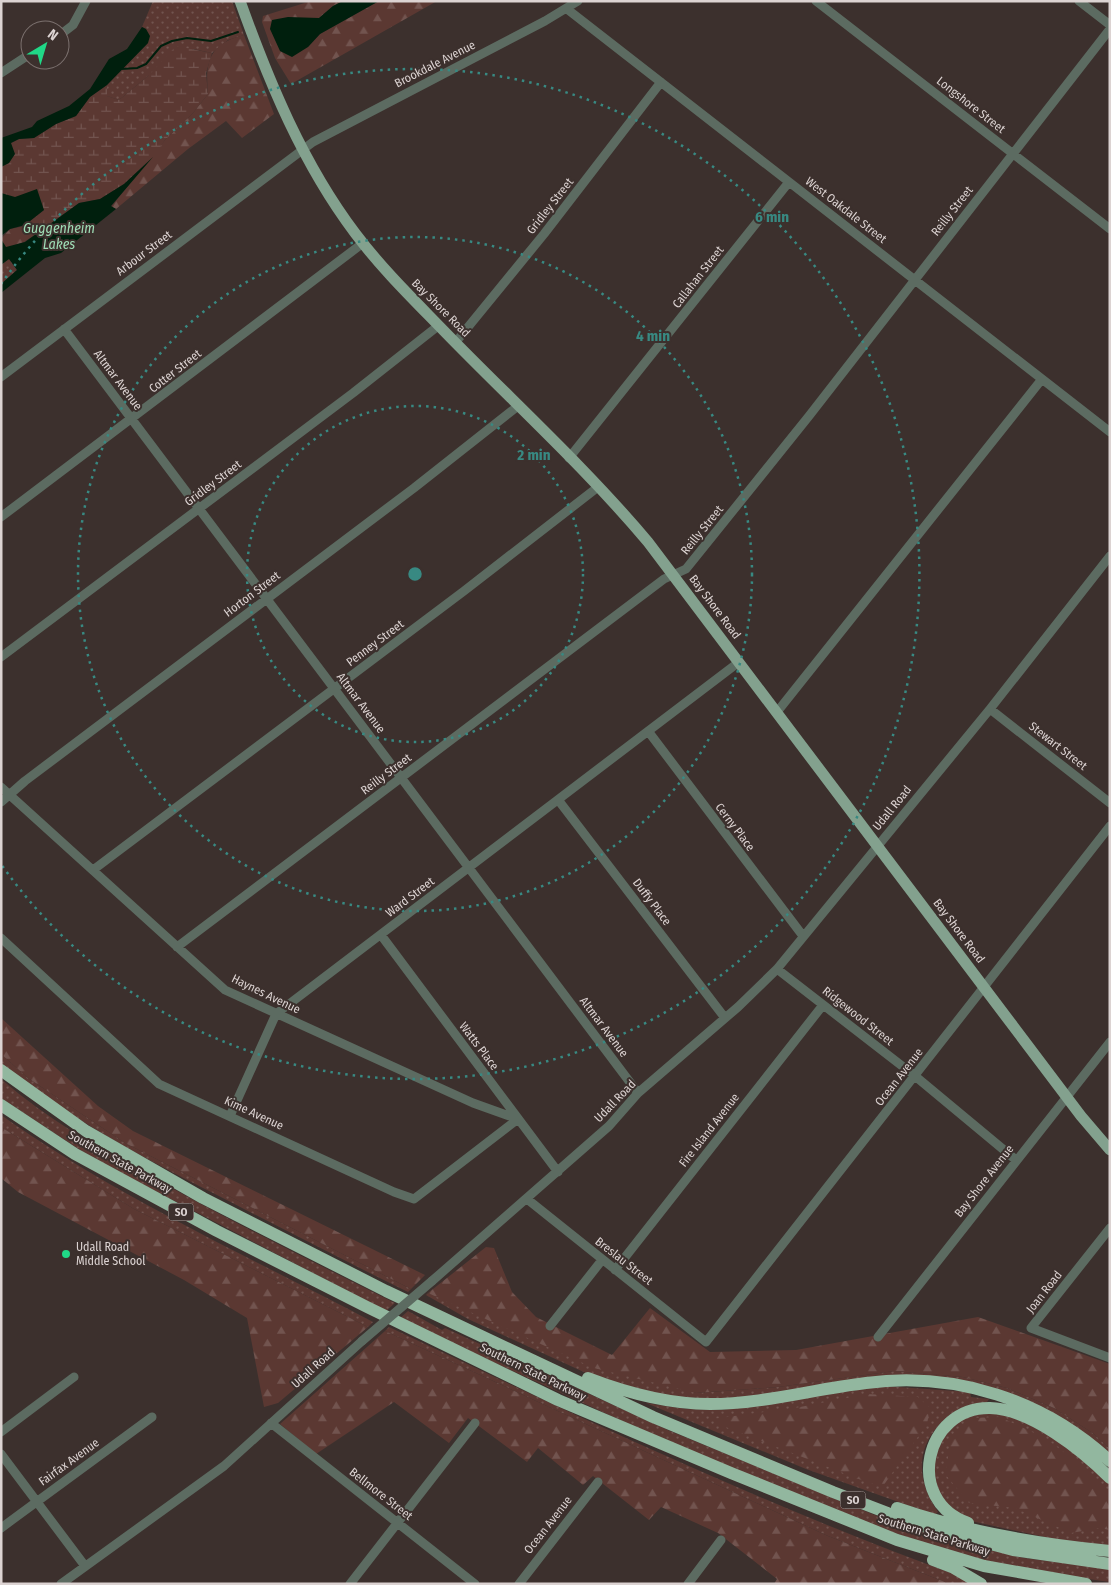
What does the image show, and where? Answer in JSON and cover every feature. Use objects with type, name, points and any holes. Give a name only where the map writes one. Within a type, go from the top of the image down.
[{"type":"highway","name":"Southern State Parkway","points":[[1,1070],[78,1126],[158,1173],[348,1272],[538,1363],[733,1451],[912,1523],[961,1538],[1013,1550],[1110,1564]]},
{"type":"highway","name":"Southern State Parkway","points":[[1,1105],[93,1164],[217,1231],[558,1400],[861,1526],[916,1546],[972,1563],[1022,1574],[1086,1584]]},
{"type":"highway","points":[[538,1363],[636,1394],[699,1404],[748,1402],[887,1380],[918,1380],[954,1384],[994,1393],[1042,1412],[1075,1432],[1110,1461]]},
{"type":"highway","name":"Southern State Parkway","points":[[608,1395],[906,1511],[986,1533],[1063,1546],[1110,1551]]},
{"type":"highway","points":[[1063,1546],[967,1522],[950,1514],[935,1496],[928,1476],[930,1455],[939,1434],[948,1423],[966,1412],[980,1408],[1003,1409],[1026,1418],[1055,1434],[1084,1454],[1110,1478]]},
{"type":"highway","points":[[861,1526],[905,1550],[947,1565],[982,1584]]},
{"type":"main road","name":"Bay Shore Road","points":[[240,1],[266,72],[303,150],[330,198],[363,243],[395,281],[438,326],[598,487],[636,528],[674,575],[1066,1097],[1110,1150]]},
{"type":"main road","name":"Bay Shore Road","points":[[248,1],[281,101]]},
{"type":"street","points":[[70,27],[86,1]]},
{"type":"street","name":"Brookdale Avenue","points":[[303,150],[317,140],[567,9],[578,1]]},
{"type":"street","name":"Longshore Street","points":[[816,1],[1110,229]]},
{"type":"street","points":[[1080,1],[1110,25]]},
{"type":"street","name":"West Oakdale Street","points":[[567,9],[1110,432]]},
{"type":"street","name":"Reilly Street","points":[[177,947],[664,579],[688,568],[1110,29]]},
{"type":"street","points":[[1,73],[20,61]]},
{"type":"street","name":"Gridley Street","points":[[455,343],[544,234],[661,82]]},
{"type":"street","name":"Arbour Street","points":[[1,376],[303,150]]},
{"type":"street","name":"Callahan Street","points":[[569,458],[788,182]]},
{"type":"street","name":"Cotter Street","points":[[1,517],[132,420],[363,243]]},
{"type":"street","name":"Gridley Street","points":[[1,658],[354,393],[438,326]]},
{"type":"street","name":"Altmar Avenue","points":[[64,329],[198,510],[638,1093]]},
{"type":"street","points":[[777,712],[1042,379]]},
{"type":"street","name":"Horton Street","points":[[1,802],[9,794],[414,488],[518,406]]},
{"type":"street","name":"Penney Street","points":[[93,870],[598,487]]},
{"type":"street","name":"Udall Road","points":[[61,1584],[224,1466],[362,1341],[558,1172],[609,1126],[638,1093],[725,1018],[777,969],[990,709],[1110,556]]},
{"type":"street","name":"Ward Street","points":[[230,1116],[276,1014],[739,662]]},
{"type":"street","name":"Stewart Street","points":[[990,709],[1110,803]]},
{"type":"street","name":"Cerny Place","points":[[648,732],[803,936]]},
{"type":"street","name":"Haynes Avenue","points":[[1,787],[225,990],[473,1103],[518,1119]]},
{"type":"street","name":"Duffy Place","points":[[559,800],[725,1018]]},
{"type":"street","name":"Ocean Avenue","points":[[706,1342],[1110,826]]},
{"type":"street","name":"Watts Place","points":[[381,935],[558,1172]]},
{"type":"street","name":"Kime Avenue","points":[[1,938],[159,1084],[394,1192],[414,1199],[518,1119]]},
{"type":"street","name":"Ridgewood Street","points":[[777,969],[915,1076],[1016,1160]]},
{"type":"street","name":"Fire Island Avenue","points":[[615,1270],[822,1005]]},
{"type":"street","name":"Bay Shore Avenue","points":[[878,1337],[1110,1042]]},
{"type":"street","name":"Breslau Street","points":[[527,1199],[706,1342]]},
{"type":"street","name":"Joan Road","points":[[1110,1228],[1031,1328],[1110,1358]]},
{"type":"street","points":[[550,1326],[602,1260]]},
{"type":"street","points":[[1,1432],[74,1377]]},
{"type":"street","name":"Fairfax Avenue","points":[[1,1528],[152,1417]]},
{"type":"street","name":"Bellmore Street","points":[[271,1423],[475,1584]]},
{"type":"street","points":[[350,1584],[475,1423]]},
{"type":"street","points":[[1,1454],[85,1566]]},
{"type":"street","name":"Ocean Avenue","points":[[519,1584],[598,1482]]},
{"type":"street","points":[[688,1584],[721,1540]]},
{"type":"green space","points":[[153,1],[232,1],[244,35],[228,40],[212,53],[193,49],[148,76],[119,100],[107,96],[107,85],[148,43],[146,29],[142,27]]},
{"type":"green space","points":[[311,1],[343,1],[333,6],[319,18],[306,18],[308,47],[320,34],[379,1],[437,1],[291,84],[275,58],[262,22],[263,16]]},
{"type":"green space","points":[[244,35],[274,114],[242,138],[226,121],[188,149],[116,209],[111,207],[165,140],[193,113],[208,94],[207,72],[216,49],[223,43]]},
{"type":"green space","points":[[176,46],[212,53],[206,73],[208,94],[193,113],[165,140],[153,157],[124,184],[100,199],[79,203],[47,227],[40,223],[25,225],[44,210],[1,193],[1,167],[9,163],[11,143],[19,139],[34,138],[56,124],[76,116],[90,97],[107,85],[107,96],[119,100],[148,76]]},
{"type":"green space","points":[[40,223],[47,227],[24,242],[6,248],[1,239],[10,229]]},
{"type":"green space","points":[[9,258],[17,270],[1,284],[1,265]]},
{"type":"green space","points":[[1,1018],[98,1106],[133,1131],[425,1275],[411,1289],[125,1143],[28,1078],[1,1054]]},
{"type":"green space","points":[[1,1054],[28,1078],[125,1143],[411,1289],[408,1292],[131,1150],[78,1118],[26,1083],[1,1063]]},
{"type":"green space","points":[[1,1079],[36,1107],[111,1155],[241,1225],[395,1303],[386,1311],[94,1159],[1,1098]]},
{"type":"green space","points":[[1,1115],[90,1173],[231,1249],[373,1322],[368,1327],[134,1209],[1,1127]]},
{"type":"green space","points":[[1,1127],[134,1209],[368,1327],[278,1403],[264,1407],[247,1318],[184,1280],[18,1192],[1,1178]]},
{"type":"green space","points":[[486,1247],[494,1248],[512,1292],[536,1317],[612,1355],[650,1308],[710,1352],[796,1350],[978,1317],[1110,1364],[1110,1449],[1094,1434],[1054,1408],[1007,1388],[963,1377],[894,1371],[778,1387],[696,1393],[594,1368],[428,1293]]},
{"type":"green space","points":[[428,1293],[696,1393],[778,1387],[894,1371],[963,1377],[1007,1388],[1054,1408],[1094,1434],[1110,1449],[1110,1458],[1044,1410],[914,1377],[713,1403],[651,1397],[599,1379],[468,1319],[426,1295]]},
{"type":"green space","points":[[408,1311],[442,1330],[445,1328],[670,1431],[872,1514],[950,1541],[1024,1558],[1110,1569],[1110,1582],[1037,1572],[965,1557],[868,1524],[666,1441],[399,1319]]},
{"type":"green space","points":[[389,1327],[672,1459],[889,1550],[962,1577],[972,1584],[950,1584],[828,1536],[385,1331]]},
{"type":"green space","points":[[385,1331],[828,1536],[950,1584],[774,1584],[777,1579],[718,1533],[661,1507],[649,1520],[593,1476],[583,1485],[538,1448],[527,1462],[468,1418],[449,1443],[394,1402],[316,1454],[280,1424]]},
{"type":"green space","points":[[884,1386],[970,1392],[971,1397],[989,1399],[987,1402],[965,1407],[954,1412],[941,1423],[932,1434],[926,1446],[922,1459],[922,1472],[930,1498],[938,1512],[935,1515],[806,1469],[646,1403],[687,1409],[721,1410]]},
{"type":"green space","points":[[867,1394],[918,1397],[930,1408],[927,1424],[883,1486],[869,1483],[723,1426],[712,1419],[795,1408]]},
{"type":"green space","points":[[986,1412],[1015,1417],[1062,1443],[1110,1484],[1110,1546],[1063,1541],[966,1520],[944,1502],[937,1491],[931,1467],[933,1454],[938,1442],[960,1419]]},
{"type":"green space","points":[[1000,1417],[1045,1438],[1081,1465],[1110,1493],[1110,1530],[1100,1528],[1071,1533],[1015,1508],[969,1503],[945,1474],[952,1435],[972,1418]]},
{"type":"water","points":[[343,1],[379,1],[320,34],[308,47],[292,57],[280,51],[270,29],[272,20],[288,17],[319,18],[333,6]]},
{"type":"water","points":[[142,27],[146,29],[150,36],[148,43],[107,85],[90,97],[76,116],[56,124],[34,138],[19,139],[11,143],[15,154],[9,163],[1,167],[1,138],[32,127],[37,121],[69,106],[90,89],[109,59],[127,49]]},
{"type":"water","name":"Guggenheim Lakes","points":[[153,157],[111,206],[116,209],[61,253],[45,258],[1,293],[1,284],[17,270],[9,259],[1,265],[1,239],[6,247],[25,242],[79,203],[100,199],[124,184]]},
{"type":"water","name":"Guggenheim Lakes","points":[[37,189],[44,210],[25,225],[10,229],[1,236],[1,193],[15,197]]},
{"type":"waterway","points":[[121,69],[137,68],[146,64],[161,46],[172,41],[187,38],[211,41],[238,32]]},
{"type":"place","name":"Udall Road Middle School","points":[[66,1254]]}]
